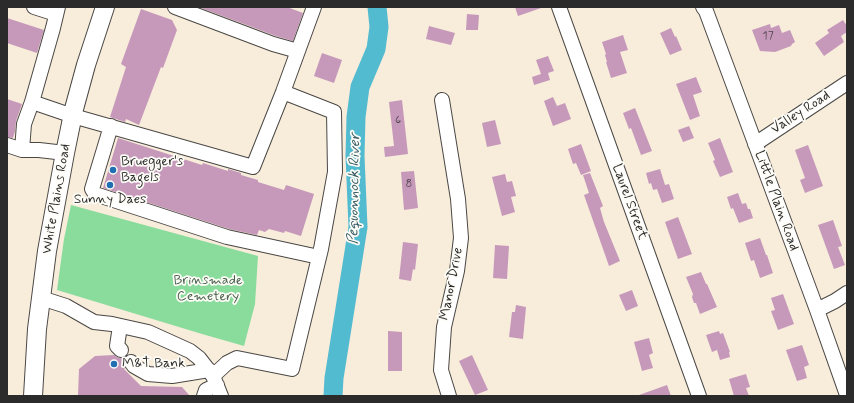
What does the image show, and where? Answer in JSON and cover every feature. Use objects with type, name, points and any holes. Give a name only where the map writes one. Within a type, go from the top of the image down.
[{"type":"main road","name":"White Plains Road","points":[[34,396],[37,329],[47,252],[65,153],[86,64],[105,7]]},
{"type":"street","points":[[22,150],[24,124],[32,102],[57,11],[34,7]]},
{"type":"street","points":[[175,7],[273,44],[298,51]]},
{"type":"street","points":[[32,102],[73,116],[253,167],[283,92],[314,7]]},
{"type":"street","name":"Laurel Street","points":[[559,7],[699,396]]},
{"type":"street","name":"Little Plain Road","points":[[704,7],[817,310],[847,395]]},
{"type":"street","name":"Valley Road","points":[[755,144],[847,83]]},
{"type":"street","points":[[204,396],[206,390],[215,382],[227,363],[237,358],[292,369],[319,258],[335,172],[334,112],[283,92]]},
{"type":"street","name":"Manor Drive","points":[[442,100],[458,199],[461,238],[457,271],[444,327],[441,363],[441,370],[449,396]]},
{"type":"street","points":[[111,126],[92,189],[94,194],[227,236],[319,258]]},
{"type":"street","points":[[7,145],[22,150],[65,153]]},
{"type":"street","points":[[817,310],[847,293]]},
{"type":"street","points":[[41,298],[66,306],[94,322],[148,332],[190,351],[199,358],[215,382]]},
{"type":"street","points":[[120,326],[117,346],[120,350]]},
{"type":"street","points":[[131,362],[134,366],[148,374],[215,382]]},
{"type":"green space","name":"Brinsmade Cemetery","points":[[71,205],[258,256],[255,304],[244,346],[57,290],[64,239]]},
{"type":"building","points":[[201,7],[287,7],[303,13],[293,41],[276,36]]},
{"type":"building","points":[[515,7],[541,7],[541,8],[518,16]]},
{"type":"building","points":[[141,9],[172,20],[177,30],[139,125],[126,119],[125,122],[110,117],[126,67],[121,64]]},
{"type":"building","points":[[467,14],[479,15],[478,30],[466,30]]},
{"type":"building","points":[[7,18],[44,30],[37,53],[7,43]]},
{"type":"building","points":[[843,20],[847,26],[847,32],[841,36],[844,42],[824,56],[815,43],[829,33],[827,30]]},
{"type":"building","points":[[770,24],[771,28],[779,25],[782,33],[790,30],[795,42],[791,46],[775,52],[760,51],[752,30]]},
{"type":"building","points":[[429,26],[455,33],[451,45],[426,39]]},
{"type":"building","points":[[671,28],[682,50],[670,55],[660,33]]},
{"type":"building","points":[[623,35],[628,50],[620,52],[627,73],[611,78],[602,42]]},
{"type":"building","points":[[322,53],[342,60],[334,83],[314,76]]},
{"type":"building","points":[[548,56],[554,71],[548,73],[550,80],[534,85],[532,77],[541,74],[536,60]]},
{"type":"building","points":[[696,77],[702,92],[693,95],[700,116],[690,120],[676,84]]},
{"type":"building","points":[[553,97],[557,106],[565,103],[571,119],[553,126],[544,101]]},
{"type":"building","points":[[7,99],[22,104],[16,121],[13,138],[7,137]]},
{"type":"building","points":[[402,100],[408,154],[385,157],[384,147],[394,146],[389,102]]},
{"type":"building","points":[[635,108],[652,151],[641,155],[631,128],[629,129],[623,113]]},
{"type":"building","points":[[495,120],[501,144],[487,147],[482,123]]},
{"type":"building","points":[[689,126],[694,138],[683,142],[678,130]]},
{"type":"building","points":[[118,138],[202,165],[203,163],[228,171],[228,169],[241,173],[241,175],[258,180],[258,182],[284,190],[286,185],[314,194],[301,236],[285,231],[284,233],[269,229],[265,232],[259,230],[257,235],[229,229],[103,188]]},
{"type":"building","points":[[720,138],[733,172],[720,177],[713,161],[715,160],[708,143]]},
{"type":"building","points":[[581,144],[591,171],[581,175],[576,163],[573,164],[568,149]]},
{"type":"building","points":[[808,145],[823,186],[805,193],[800,180],[805,178],[795,150]]},
{"type":"building","points":[[660,169],[665,185],[669,184],[674,199],[662,203],[657,189],[653,190],[651,183],[649,184],[646,173]]},
{"type":"building","points":[[414,171],[418,208],[404,210],[401,172]]},
{"type":"building","points":[[590,173],[603,206],[600,208],[604,222],[620,261],[609,266],[584,195],[589,193],[583,175]]},
{"type":"building","points":[[505,174],[507,182],[512,181],[516,196],[511,197],[515,212],[502,216],[492,177]]},
{"type":"building","points":[[738,193],[742,204],[746,203],[753,218],[739,223],[733,208],[731,209],[727,197]]},
{"type":"building","points":[[678,217],[692,254],[678,259],[665,222]]},
{"type":"building","points":[[833,220],[842,246],[838,247],[845,265],[834,269],[818,225]]},
{"type":"building","points":[[760,238],[773,273],[760,278],[754,260],[751,261],[745,243]]},
{"type":"building","points":[[403,242],[418,244],[415,270],[413,269],[411,281],[399,279]]},
{"type":"building","points":[[495,245],[509,246],[507,279],[493,278]]},
{"type":"building","points":[[701,272],[717,307],[700,314],[696,303],[694,303],[692,297],[693,294],[686,277]]},
{"type":"building","points":[[632,290],[638,306],[626,311],[619,295]]},
{"type":"building","points":[[783,294],[794,324],[778,330],[771,311],[775,310],[771,298]]},
{"type":"building","points":[[516,305],[526,307],[523,339],[509,337],[512,312],[515,312]]},
{"type":"building","points":[[388,331],[402,332],[402,371],[388,371]]},
{"type":"building","points":[[719,331],[720,334],[723,333],[730,352],[730,357],[720,360],[717,350],[712,352],[706,335]]},
{"type":"building","points":[[649,338],[653,353],[649,355],[653,368],[642,371],[634,342]]},
{"type":"building","points":[[802,345],[809,365],[804,367],[807,378],[797,381],[786,350]]},
{"type":"building","points":[[114,355],[118,358],[124,358],[124,369],[141,386],[182,387],[190,396],[78,396],[79,369],[95,356]]},
{"type":"building","points":[[472,355],[488,390],[475,395],[459,361]]},
{"type":"building","points":[[746,374],[750,387],[746,388],[749,396],[734,396],[729,379]]},
{"type":"building","points":[[667,385],[671,396],[639,395]]},
{"type":"waterway","name":"Pequonnock River","points":[[333,396],[334,378],[358,227],[355,156],[356,117],[360,87],[376,49],[379,27],[377,7]]},
{"type":"place","name":"Bruegger's Bagels","points":[[113,170]]},
{"type":"place","name":"Sunny Daes","points":[[110,185]]},
{"type":"place","name":"M&T Bank","points":[[114,364]]}]
